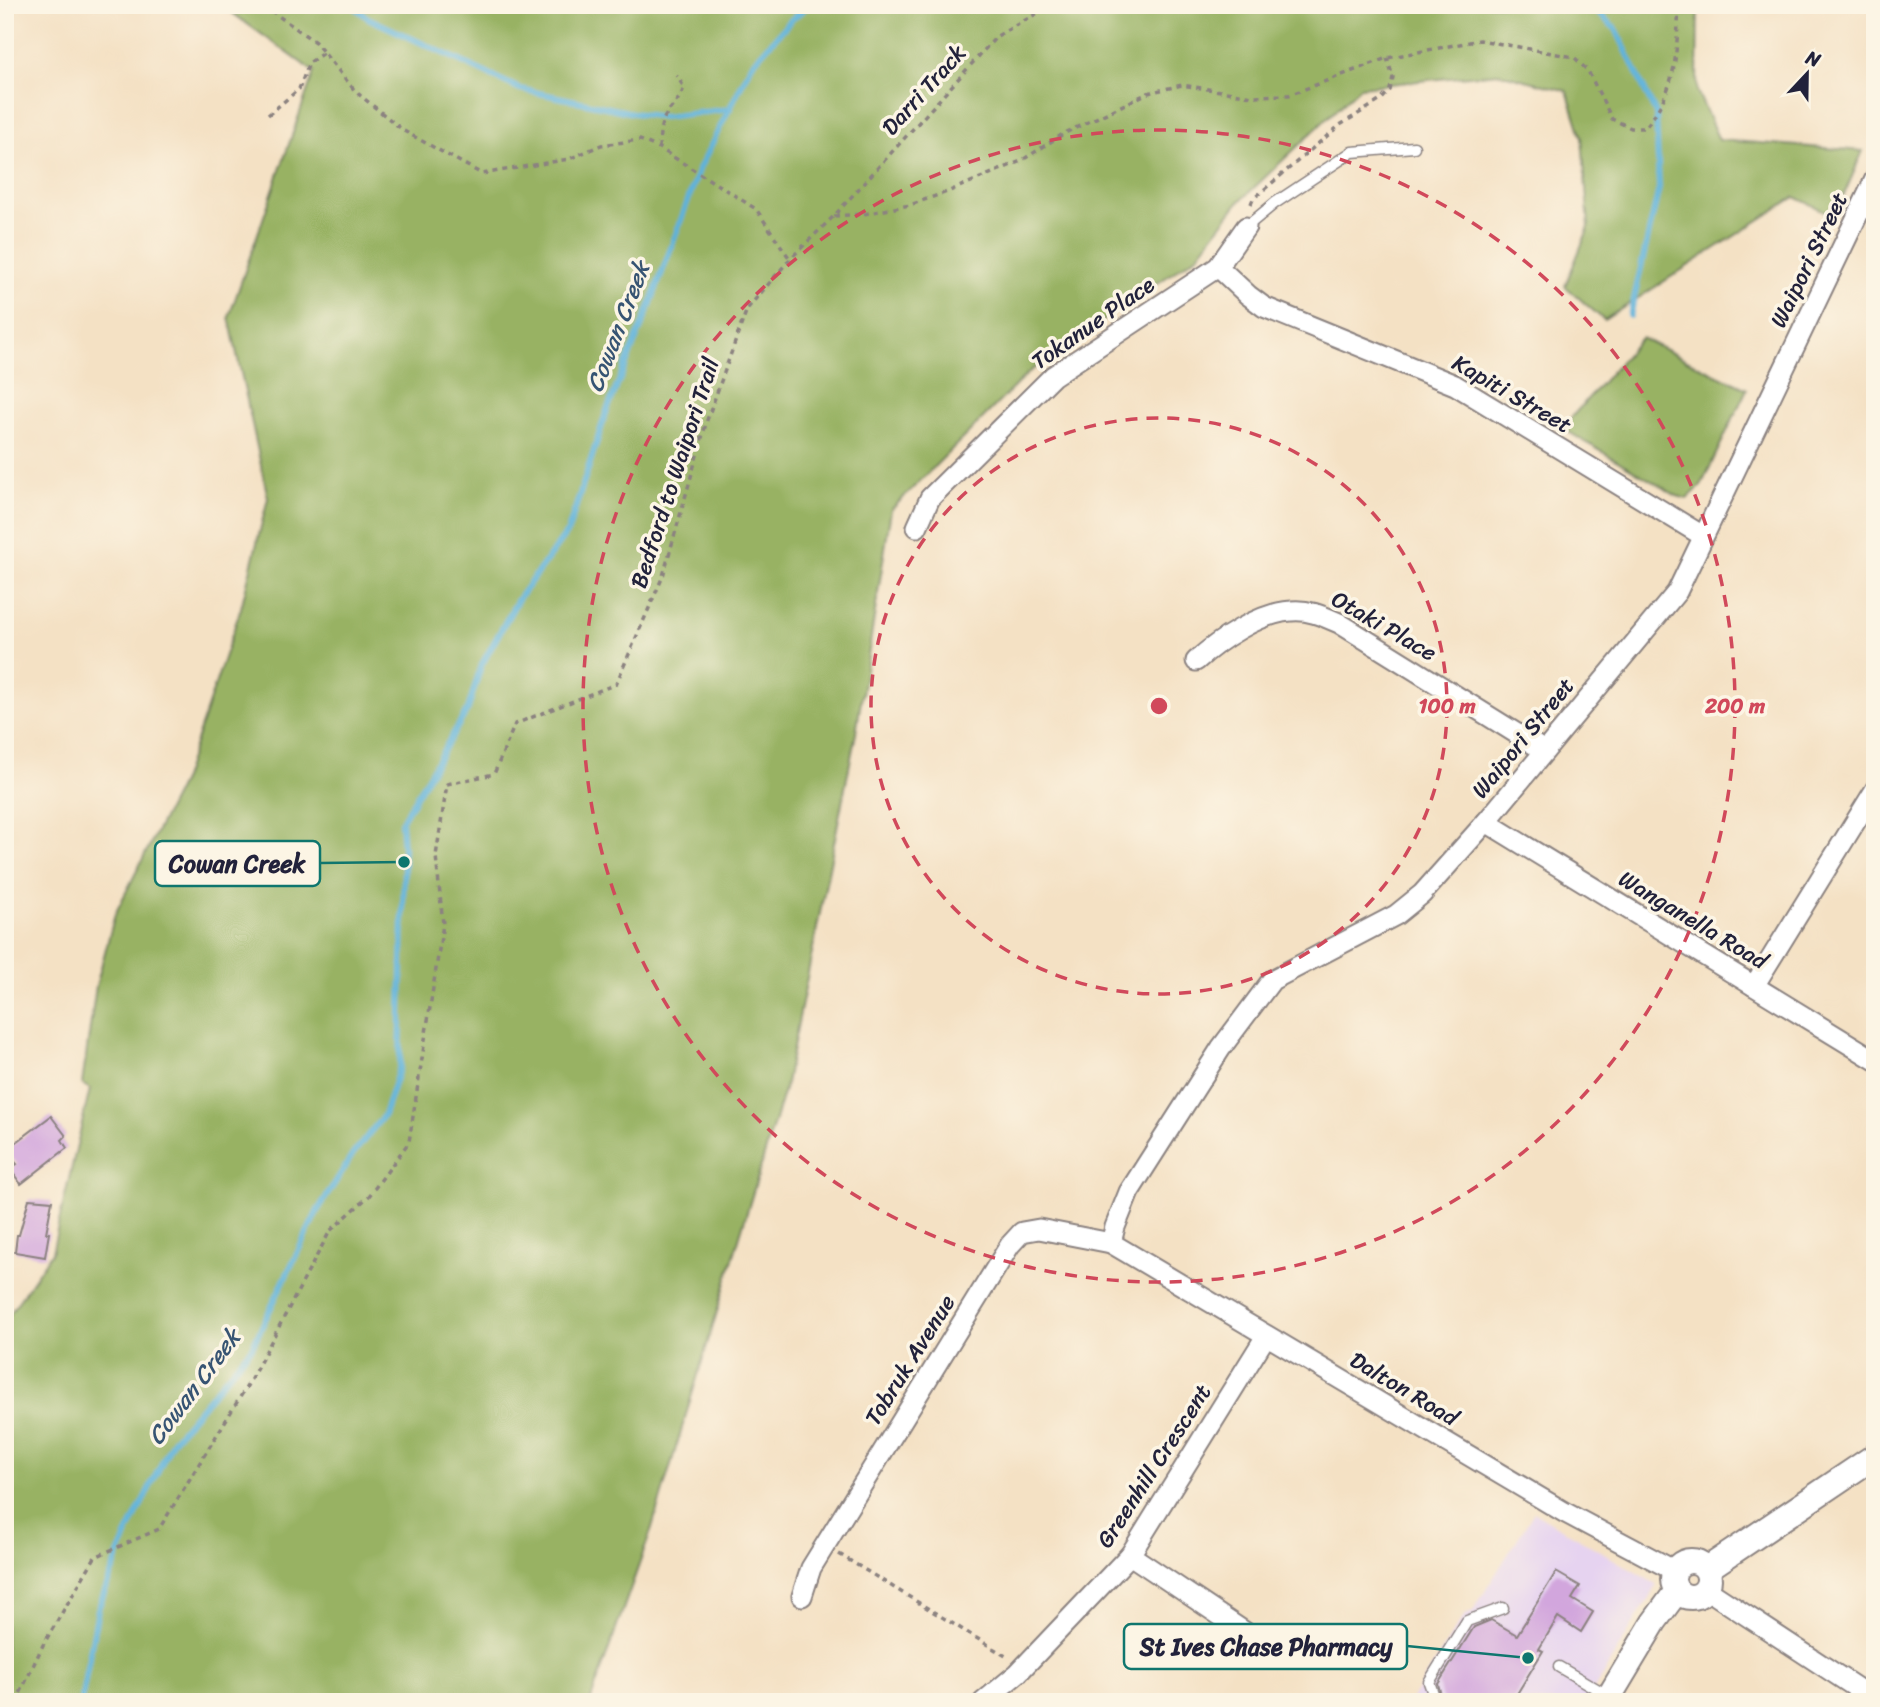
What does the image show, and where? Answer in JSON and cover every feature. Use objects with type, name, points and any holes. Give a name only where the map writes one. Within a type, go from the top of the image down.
[{"type":"street","name":"Waipori Street","points":[[1111,1243],[1129,1192],[1221,1048],[1272,980],[1396,915],[1422,894],[1486,822],[1676,592],[1875,179]]},
{"type":"street","name":"Tokanue Place","points":[[917,527],[930,498],[1053,376],[1218,267],[1247,227]]},
{"type":"street","name":"Kapiti Street","points":[[1218,267],[1264,307],[1455,385],[1703,536]]},
{"type":"street","name":"Otaki Place","points":[[1196,662],[1219,641],[1273,614],[1293,610],[1316,613],[1339,623],[1543,750]]},
{"type":"street","points":[[1754,986],[1875,790]]},
{"type":"street","name":"Wanganella Road","points":[[1486,822],[1875,1060]]},
{"type":"street","name":"Tobruk Avenue","points":[[802,1596],[811,1568],[1016,1238],[1022,1232],[1039,1229],[1111,1243]]},
{"type":"street","name":"Dalton Road","points":[[1111,1243],[1676,1581]]},
{"type":"street","name":"Greenhill Crescent","points":[[983,1702],[1024,1667],[1130,1555],[1266,1336]]},
{"type":"street","points":[[1706,1579],[1875,1456]]},
{"type":"street","points":[[1130,1555],[1276,1653]]},
{"type":"street","points":[[1607,1699],[1654,1622],[1676,1581],[1680,1564],[1692,1561],[1698,1562],[1706,1579],[1875,1700]]},
{"type":"lane","points":[[1247,227],[1276,203],[1352,152],[1414,147]]},
{"type":"lane","points":[[1436,1702],[1429,1682],[1467,1621],[1503,1608]]},
{"type":"lane","points":[[1559,1667],[1607,1699]]},
{"type":"path","points":[[263,5],[315,42],[356,92],[404,131],[482,174],[569,159],[601,145],[640,140],[659,148],[756,209],[790,259]]},
{"type":"path","name":"Darri Track","points":[[834,216],[997,36],[1052,5]]},
{"type":"path","points":[[834,216],[864,214],[910,205],[947,192],[1021,161],[1063,134],[1148,93],[1182,85],[1252,96],[1289,95],[1387,58],[1480,40],[1574,57],[1588,72],[1612,119],[1631,128],[1645,128],[1660,107],[1675,70],[1679,5]]},
{"type":"path","points":[[268,115],[299,89],[309,63],[324,53]]},
{"type":"path","points":[[1247,227],[1247,215],[1253,199],[1340,125],[1381,100],[1391,90],[1393,77],[1387,58]]},
{"type":"path","points":[[659,148],[664,117],[682,96],[684,87],[676,75]]},
{"type":"path","name":"Bedford to Waipori Trail","points":[[16,1702],[43,1645],[96,1557],[159,1529],[250,1381],[330,1231],[369,1196],[408,1142],[443,924],[436,856],[447,784],[494,774],[515,724],[616,684],[663,576],[707,420],[747,309],[790,259],[834,216]]},
{"type":"path","points":[[825,1545],[1024,1667]]},
{"type":"shaded area","points":[[1534,1512],[1657,1585],[1586,1702],[1410,1702],[1464,1616],[1473,1611]]},
{"type":"green space","points":[[221,5],[1698,5],[1697,91],[1719,140],[1863,151],[1835,216],[1795,197],[1604,320],[1565,286],[1589,227],[1582,138],[1567,91],[1499,73],[1360,87],[1238,203],[1197,256],[1029,372],[891,510],[856,733],[786,1083],[650,1534],[590,1702],[5,1702],[5,1321],[52,1252],[90,1089],[82,1084],[96,986],[115,914],[183,779],[241,608],[268,498],[229,317],[314,72]]},
{"type":"green space","points":[[1641,338],[1747,389],[1701,486],[1687,499],[1677,496],[1562,428]]},
{"type":"building","points":[[51,1116],[66,1136],[62,1140],[67,1148],[21,1184],[10,1169],[17,1164],[5,1151]]},
{"type":"building","points":[[29,1199],[52,1201],[45,1257],[15,1252],[17,1235]]},
{"type":"building","points":[[1556,1572],[1580,1586],[1572,1599],[1593,1612],[1581,1632],[1558,1617],[1539,1649],[1543,1651],[1512,1702],[1443,1702],[1438,1684],[1474,1627],[1491,1620],[1517,1635]]},
{"type":"waterway","points":[[352,5],[368,18],[520,89],[664,117],[730,109]]},
{"type":"waterway","name":"Cowan Creek","points":[[81,1702],[98,1609],[126,1536],[173,1440],[252,1347],[318,1210],[353,1154],[384,1115],[400,1066],[404,862],[401,822],[468,709],[481,666],[518,599],[568,531],[606,413],[651,303],[700,167],[752,64],[791,20],[809,5]]},
{"type":"waterway","points":[[1589,5],[1616,29],[1656,114],[1659,188],[1630,316]]},
{"type":"place","name":"Cowan Creek","points":[[404,862]]},
{"type":"place","name":"St Ives Chase Pharmacy","points":[[1528,1658]]}]
